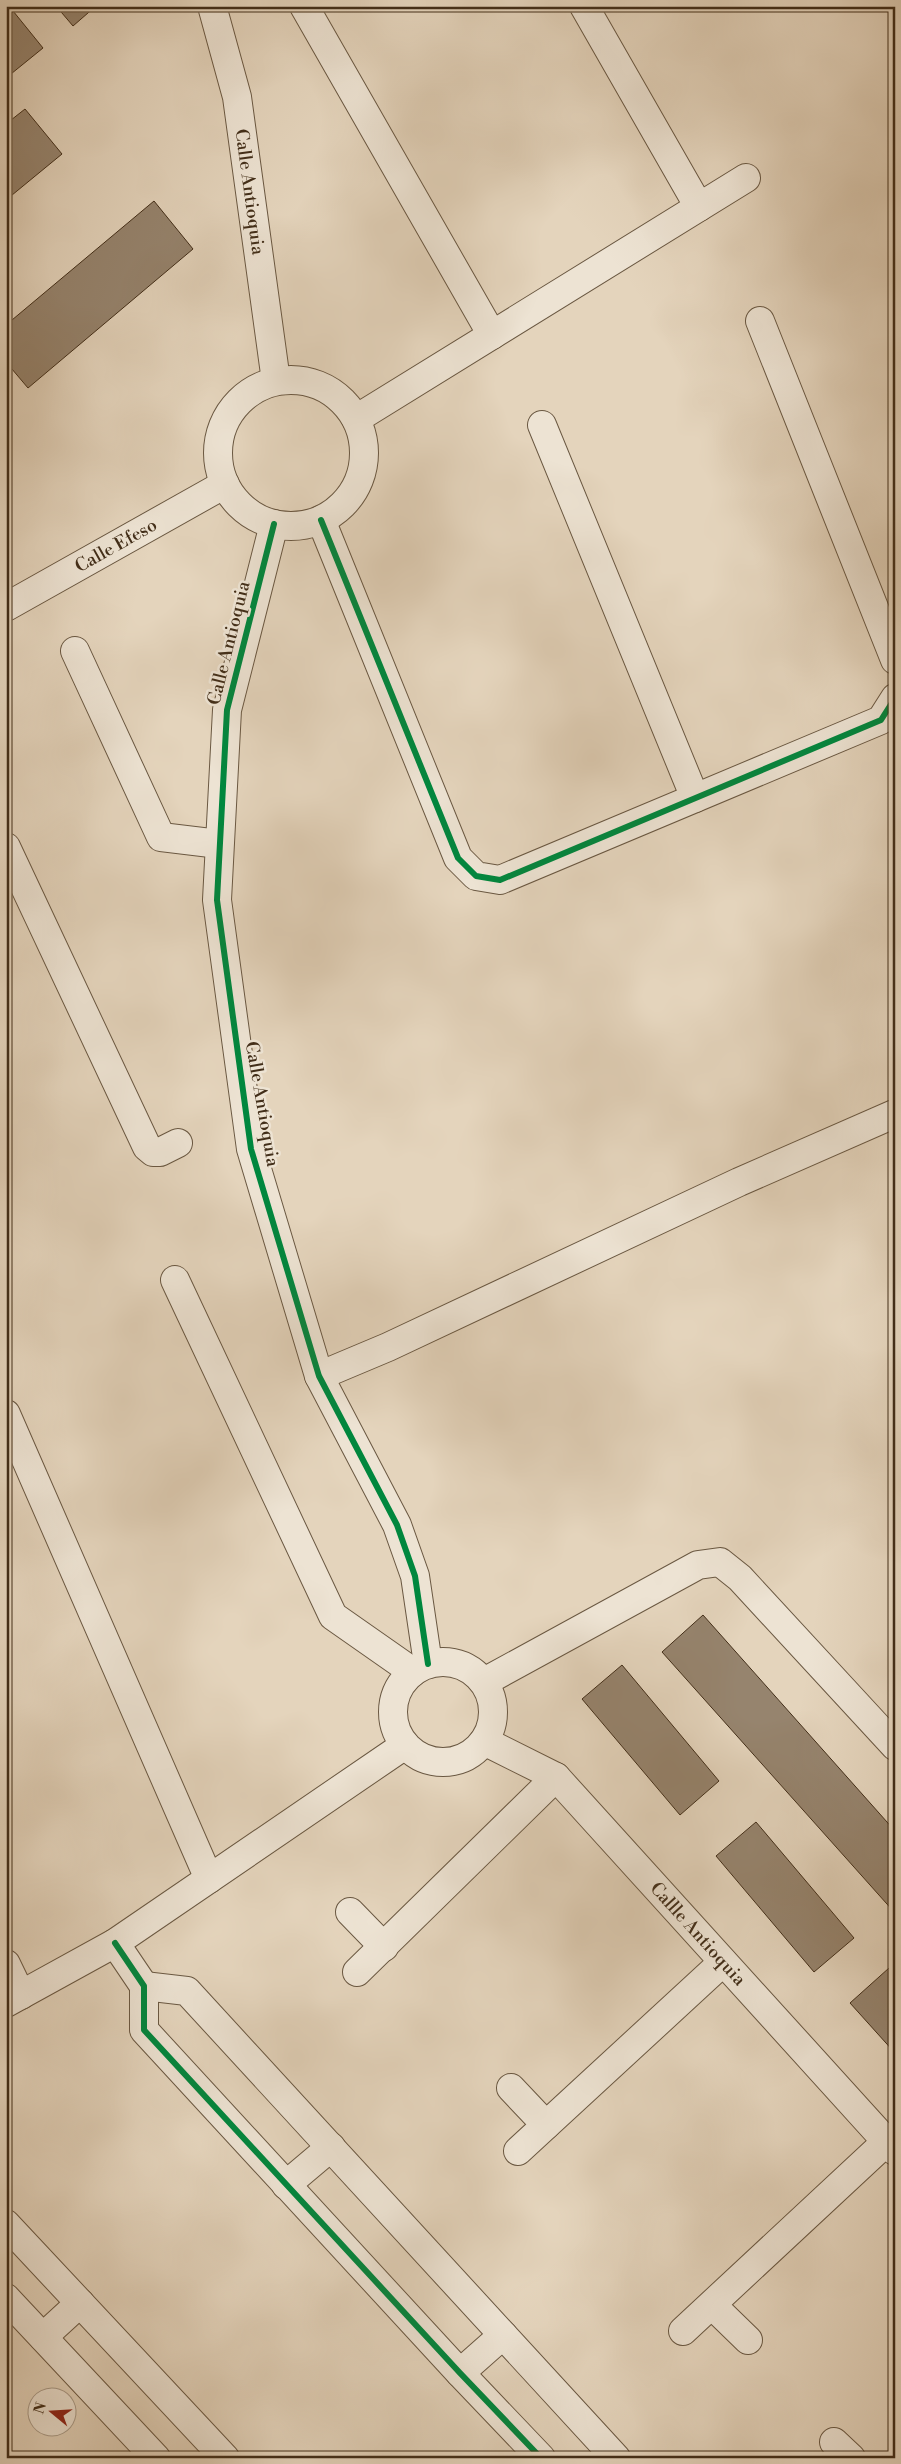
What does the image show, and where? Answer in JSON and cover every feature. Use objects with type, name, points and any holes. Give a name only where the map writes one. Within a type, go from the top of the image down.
[{"type":"street","name":"Calle Antioquia","points":[[212,6],[237,97],[276,381]]},
{"type":"street","points":[[304,6],[492,335]]},
{"type":"street","points":[[584,6],[700,207]]},
{"type":"street","points":[[356,419],[746,178]]},
{"type":"street","points":[[760,321],[895,660]]},
{"type":"street","points":[[300,380],[323,386],[342,400],[356,419],[364,442],[363,466],[355,488],[340,507],[321,520],[297,526],[274,524],[254,516],[237,502],[225,484],[219,463],[219,448],[226,420],[239,402],[256,389],[276,381],[300,380]]},
{"type":"street","points":[[542,426],[694,798]]},
{"type":"street","name":"Calle Efeso","points":[[6,607],[225,484]]},
{"type":"street","points":[[321,520],[458,858],[476,876],[500,880],[881,720],[895,698]]},
{"type":"street","name":"Calle Antioquia","points":[[274,524],[226,710],[217,900],[251,1149],[319,1376],[397,1525],[415,1576],[420,1668]]},
{"type":"street","points":[[75,651],[161,837],[220,844]]},
{"type":"street","points":[[6,847],[148,1147],[153,1152],[160,1152],[178,1143]]},
{"type":"street","points":[[319,1376],[388,1347],[739,1182],[894,1114]]},
{"type":"street","points":[[175,1280],[333,1616],[420,1668]]},
{"type":"street","points":[[6,1414],[209,1879]]},
{"type":"street","points":[[484,1682],[698,1564],[720,1562],[740,1578],[895,1746]]},
{"type":"street","points":[[444,1661],[459,1664],[473,1671],[484,1682],[491,1696],[494,1711],[492,1727],[484,1741],[474,1752],[460,1760],[446,1762],[430,1761],[417,1755],[405,1745],[397,1731],[393,1715],[395,1698],[402,1683],[420,1668],[444,1661]]},
{"type":"street","name":"Callle Antioquia","points":[[484,1741],[556,1777],[890,2146]]},
{"type":"street","points":[[6,1964],[14,1999],[115,1943],[405,1745]]},
{"type":"street","points":[[357,1972],[556,1777]]},
{"type":"street","points":[[350,1912],[384,1947]]},
{"type":"street","points":[[115,1943],[144,1986],[144,2030],[460,2373],[541,2458]]},
{"type":"street","points":[[518,2152],[546,2124],[723,1962]]},
{"type":"street","points":[[144,1986],[188,1991],[616,2458]]},
{"type":"street","points":[[511,2088],[546,2124]]},
{"type":"street","points":[[683,2331],[890,2146]]},
{"type":"street","points":[[286,2185],[331,2147]]},
{"type":"street","points":[[6,2224],[225,2458]]},
{"type":"street","points":[[6,2298],[156,2458]]},
{"type":"street","points":[[43,2337],[80,2303]]},
{"type":"street","points":[[712,2305],[748,2340]]},
{"type":"street","points":[[460,2373],[503,2335]]},
{"type":"building","points":[[6,6],[9,6],[43,48],[6,78]]},
{"type":"building","points":[[56,6],[96,6],[73,26]]},
{"type":"building","points":[[25,109],[62,154],[6,200],[6,124]]},
{"type":"building","points":[[154,201],[193,249],[28,388],[6,362],[6,325]]},
{"type":"building","points":[[703,1615],[895,1831],[895,1913],[662,1652]]},
{"type":"building","points":[[622,1665],[719,1781],[680,1815],[582,1699]]},
{"type":"building","points":[[756,1822],[854,1938],[814,1972],[716,1856]]},
{"type":"building","points":[[889,1968],[895,1975],[895,2053],[850,2003]]},
{"type":"cycle path","points":[[321,520],[458,858],[476,876],[500,880],[881,720],[895,698]]},
{"type":"cycle path","points":[[274,524],[227,710],[217,900],[251,1149],[319,1376],[397,1525],[415,1576],[428,1664]]},
{"type":"cycle path","points":[[115,1943],[144,1986],[144,2030],[460,2373],[541,2458]]}]
